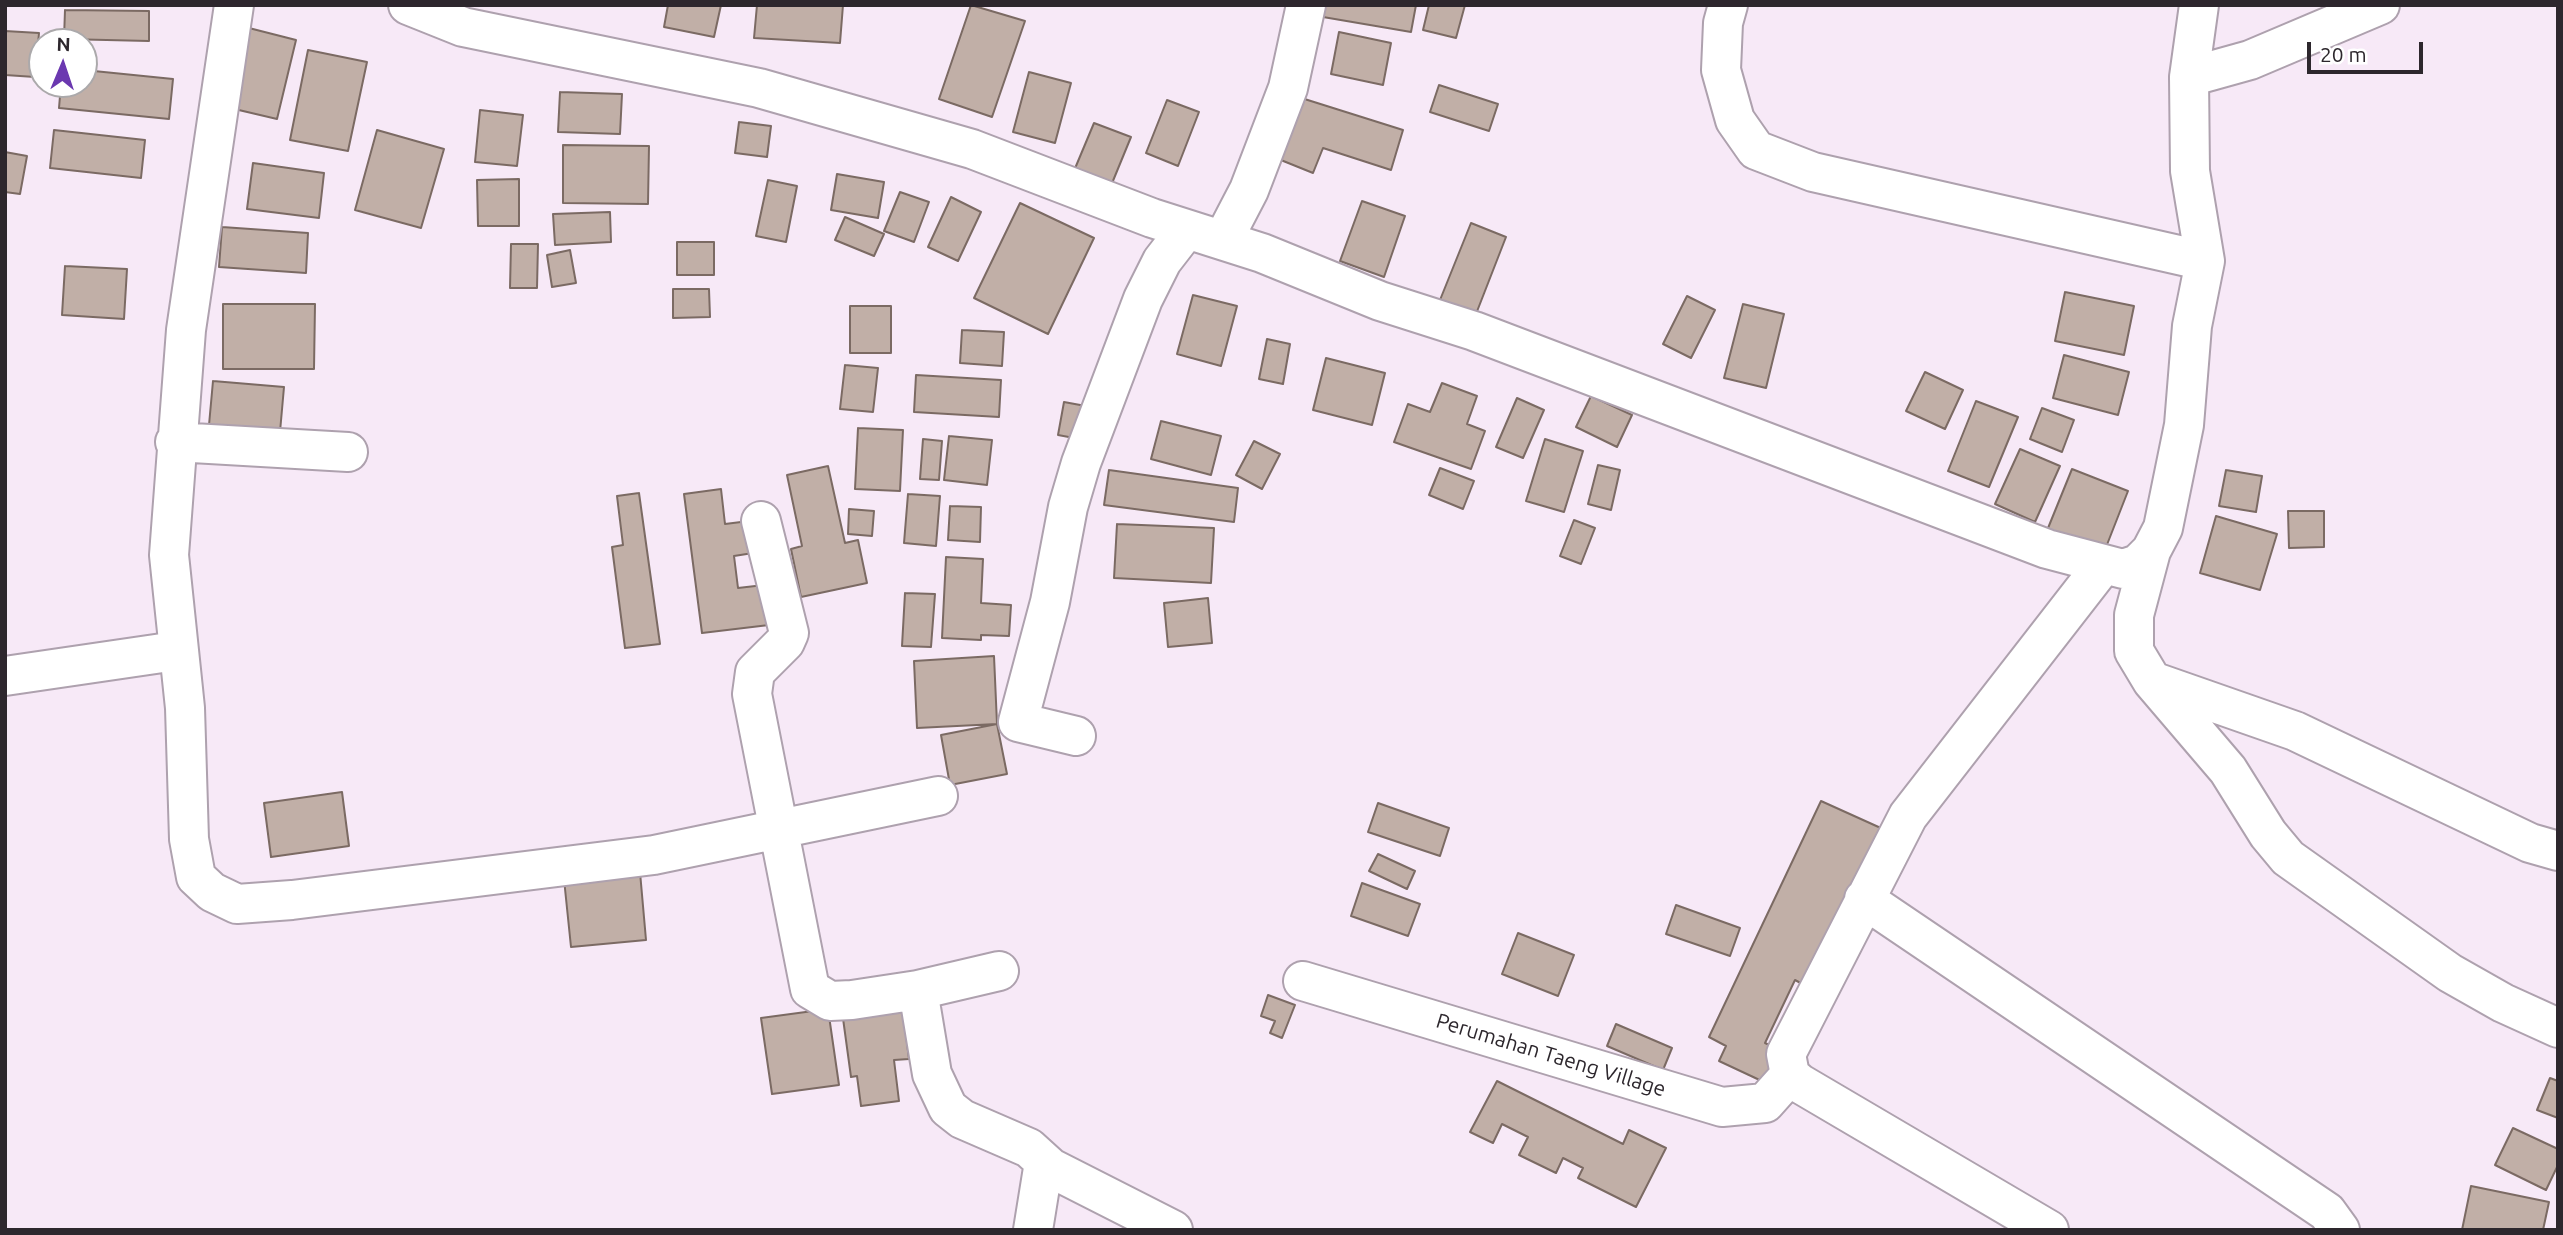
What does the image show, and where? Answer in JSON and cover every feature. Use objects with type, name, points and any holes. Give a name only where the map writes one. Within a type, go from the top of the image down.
[{"type":"street","points":[[234,5],[186,330],[175,442],[169,555],[176,651],[185,708],[189,839],[196,877],[212,892],[236,904],[292,900],[654,855],[938,796]]},
{"type":"street","points":[[408,5],[463,27],[747,85],[881,120],[972,149],[1186,230],[1223,240],[1380,301],[1475,331],[2047,549],[2123,569],[2138,564],[2151,551]]},
{"type":"street","points":[[1223,240],[1249,190],[1288,88],[1306,5]]},
{"type":"street","points":[[1728,5],[1723,23],[1721,70],[1735,120],[1756,150],[1813,172],[2205,261]]},
{"type":"street","points":[[2199,5],[2189,77],[2190,171],[2205,261],[2192,326],[2182,438],[2163,527],[2151,551],[2132,637],[2134,651],[2152,681],[2228,770],[2269,834],[2288,858],[2450,972],[2503,1003],[2558,1028]]},
{"type":"street","points":[[2189,77],[2250,60],[2380,5]]},
{"type":"street","points":[[1076,736],[1018,722],[1050,602],[1068,507],[1082,463],[1143,299],[1162,261],[1186,230]]},
{"type":"street","points":[[175,442],[348,452]]},
{"type":"street","points":[[761,521],[789,627],[785,642],[755,672],[752,682],[810,989],[830,1001],[918,990],[999,971]]},
{"type":"street","points":[[2048,1229],[1799,1083],[1790,1075],[1786,1054],[1908,816],[2103,565]]},
{"type":"street","points":[[5,676],[176,651]]},
{"type":"street","points":[[2152,681],[2295,731],[2530,843],[2558,851]]},
{"type":"street","points":[[1864,899],[2327,1212],[2340,1230]]},
{"type":"street","name":"Perumahan Taeng Village","points":[[1303,981],[1722,1107],[1765,1103],[1790,1075]]},
{"type":"street","points":[[918,990],[932,1074],[947,1108],[962,1119],[1029,1148],[1044,1162],[1173,1230]]},
{"type":"street","points":[[1032,1230],[1044,1162]]},
{"type":"building","points":[[668,5],[721,5],[714,37],[664,27]]},
{"type":"building","points":[[757,5],[843,5],[840,43],[754,38]]},
{"type":"building","points":[[971,5],[1025,21],[992,117],[939,99]]},
{"type":"building","points":[[1325,5],[1416,5],[1411,32],[1323,17]]},
{"type":"building","points":[[1429,5],[1465,5],[1456,38],[1423,30]]},
{"type":"building","points":[[65,10],[149,11],[149,41],[98,40],[98,28],[64,28]]},
{"type":"building","points":[[245,27],[296,40],[277,119],[226,107]]},
{"type":"building","points":[[5,31],[28,32],[28,77],[5,75]]},
{"type":"building","points":[[1339,32],[1391,43],[1383,85],[1331,74]]},
{"type":"building","points":[[308,50],[367,62],[348,151],[290,140]]},
{"type":"building","points":[[98,71],[173,79],[169,119],[59,108],[60,98],[98,98]]},
{"type":"building","points":[[1029,72],[1071,83],[1055,143],[1013,132]]},
{"type":"building","points":[[1439,85],[1498,104],[1489,131],[1430,112]]},
{"type":"building","points":[[560,92],[622,94],[620,134],[558,132]]},
{"type":"building","points":[[1295,96],[1403,130],[1391,170],[1323,148],[1313,173],[1266,154]]},
{"type":"building","points":[[1167,100],[1199,112],[1178,166],[1146,153]]},
{"type":"building","points":[[480,110],[523,115],[517,166],[475,162]]},
{"type":"building","points":[[739,122],[771,126],[767,157],[735,153]]},
{"type":"building","points":[[1094,123],[1131,137],[1108,193],[1071,178]]},
{"type":"building","points":[[54,130],[145,140],[141,178],[50,168]]},
{"type":"building","points":[[377,130],[444,149],[421,228],[355,210]]},
{"type":"building","points":[[563,145],[649,146],[648,204],[563,203]]},
{"type":"building","points":[[5,152],[27,156],[20,194],[5,192]]},
{"type":"building","points":[[253,163],[324,173],[319,218],[247,209]]},
{"type":"building","points":[[837,174],[884,182],[878,218],[831,210]]},
{"type":"building","points":[[519,179],[519,226],[478,226],[477,180]]},
{"type":"building","points":[[768,180],[797,186],[786,242],[756,236]]},
{"type":"building","points":[[900,192],[929,202],[914,242],[884,231]]},
{"type":"building","points":[[951,197],[981,212],[958,261],[928,247]]},
{"type":"building","points":[[1362,201],[1405,216],[1384,277],[1340,261]]},
{"type":"building","points":[[1020,203],[1094,238],[1048,334],[974,298]]},
{"type":"building","points":[[610,212],[611,242],[555,245],[553,214]]},
{"type":"building","points":[[845,217],[884,234],[874,256],[835,240]]},
{"type":"building","points":[[1471,223],[1506,237],[1476,314],[1440,300]]},
{"type":"building","points":[[222,227],[308,233],[306,273],[219,267]]},
{"type":"building","points":[[677,242],[714,242],[714,275],[677,275]]},
{"type":"building","points":[[511,244],[538,244],[537,288],[510,288]]},
{"type":"building","points":[[570,250],[576,283],[552,287],[547,255]]},
{"type":"building","points":[[65,266],[127,269],[124,319],[62,315]]},
{"type":"building","points":[[673,289],[709,289],[710,317],[673,318]]},
{"type":"building","points":[[2065,292],[2134,306],[2124,355],[2055,341]]},
{"type":"building","points":[[1193,295],[1237,306],[1221,366],[1177,354]]},
{"type":"building","points":[[1687,296],[1715,310],[1691,358],[1663,344]]},
{"type":"building","points":[[223,304],[315,304],[314,369],[223,369]]},
{"type":"building","points":[[1743,304],[1784,314],[1766,388],[1724,378]]},
{"type":"building","points":[[850,306],[891,306],[891,353],[850,353]]},
{"type":"building","points":[[962,330],[1004,332],[1002,366],[960,363]]},
{"type":"building","points":[[1267,339],[1290,344],[1283,384],[1259,379]]},
{"type":"building","points":[[2064,355],[2129,372],[2118,415],[2053,398]]},
{"type":"building","points":[[1326,358],[1385,373],[1372,425],[1313,410]]},
{"type":"building","points":[[845,365],[878,368],[873,412],[840,409]]},
{"type":"building","points":[[1925,372],[1963,390],[1945,429],[1906,411]]},
{"type":"building","points":[[916,375],[1001,380],[999,417],[914,412]]},
{"type":"building","points":[[213,381],[284,387],[280,432],[209,425]]},
{"type":"building","points":[[1442,383],[1477,396],[1467,424],[1485,431],[1471,469],[1394,442],[1408,404],[1430,412]]},
{"type":"building","points":[[1591,396],[1632,415],[1617,447],[1576,427]]},
{"type":"building","points":[[1517,398],[1544,410],[1523,458],[1496,447]]},
{"type":"building","points":[[1976,401],[2018,417],[1989,487],[1948,471]]},
{"type":"building","points":[[1064,402],[1091,407],[1085,440],[1058,435]]},
{"type":"building","points":[[2042,408],[2074,420],[2062,452],[2030,439]]},
{"type":"building","points":[[1161,421],[1221,436],[1211,475],[1151,459]]},
{"type":"building","points":[[858,428],[903,430],[900,491],[855,489]]},
{"type":"building","points":[[949,436],[992,440],[987,485],[944,480]]},
{"type":"building","points":[[923,439],[942,441],[939,480],[920,479]]},
{"type":"building","points":[[1545,439],[1583,451],[1564,512],[1526,501]]},
{"type":"building","points":[[1254,441],[1280,454],[1262,489],[1236,475]]},
{"type":"building","points":[[2020,449],[2060,466],[2035,522],[1995,504]]},
{"type":"building","points":[[1598,465],[1620,470],[1611,510],[1588,504]]},
{"type":"building","points":[[828,466],[845,543],[858,540],[867,583],[801,597],[791,549],[802,546],[787,475]]},
{"type":"building","points":[[1440,468],[1474,481],[1463,509],[1429,495]]},
{"type":"building","points":[[2072,469],[2128,491],[2101,560],[2044,538]]},
{"type":"building","points":[[1109,470],[1238,488],[1234,522],[1104,505]]},
{"type":"building","points":[[2226,470],[2262,476],[2256,512],[2219,506]]},
{"type":"building","points":[[721,489],[725,524],[749,521],[753,553],[734,556],[738,588],[764,585],[769,625],[702,633],[684,494]]},
{"type":"building","points":[[639,493],[660,644],[625,648],[612,547],[623,545],[617,496]]},
{"type":"building","points":[[908,494],[940,496],[936,546],[904,543]]},
{"type":"building","points":[[950,506],[981,507],[980,542],[948,540]]},
{"type":"building","points":[[849,509],[874,511],[872,536],[848,534]]},
{"type":"building","points":[[2288,511],[2324,511],[2324,547],[2289,548]]},
{"type":"building","points":[[2216,516],[2277,534],[2260,590],[2200,573]]},
{"type":"building","points":[[1574,520],[1595,528],[1581,564],[1560,556]]},
{"type":"building","points":[[1117,524],[1214,528],[1211,583],[1114,578]]},
{"type":"building","points":[[946,557],[983,559],[981,603],[1011,605],[1009,636],[981,635],[981,640],[942,638]]},
{"type":"building","points":[[905,593],[935,594],[931,647],[902,646]]},
{"type":"building","points":[[1208,598],[1212,643],[1168,647],[1164,603]]},
{"type":"building","points":[[994,656],[997,724],[917,728],[914,661]]},
{"type":"building","points":[[997,724],[1007,774],[950,785],[941,735]]},
{"type":"building","points":[[342,792],[349,846],[271,857],[264,803]]},
{"type":"building","points":[[1821,801],[1883,829],[1808,987],[1795,980],[1765,1043],[1782,1051],[1766,1083],[1719,1061],[1726,1046],[1709,1037]]},
{"type":"building","points":[[1378,803],[1449,828],[1440,856],[1368,832]]},
{"type":"building","points":[[1378,854],[1415,871],[1407,889],[1369,871]]},
{"type":"building","points":[[640,872],[646,940],[571,947],[564,879]]},
{"type":"building","points":[[1362,883],[1420,904],[1408,936],[1351,916]]},
{"type":"building","points":[[1676,905],[1740,928],[1730,956],[1666,934]]},
{"type":"building","points":[[1518,933],[1574,955],[1558,996],[1502,974]]},
{"type":"building","points":[[1268,995],[1295,1005],[1282,1038],[1270,1033],[1275,1021],[1261,1016]]},
{"type":"building","points":[[902,1003],[909,1059],[894,1060],[899,1101],[861,1106],[857,1076],[851,1077],[842,1011]]},
{"type":"building","points":[[828,1009],[839,1085],[772,1094],[761,1018]]},
{"type":"building","points":[[1616,1024],[1672,1048],[1663,1070],[1607,1046]]},
{"type":"building","points":[[2550,1078],[2558,1081],[2558,1118],[2537,1110]]},
{"type":"building","points":[[1497,1081],[1623,1144],[1629,1130],[1666,1148],[1636,1207],[1578,1178],[1583,1168],[1563,1158],[1556,1173],[1519,1155],[1528,1137],[1502,1124],[1493,1143],[1470,1132]]},
{"type":"building","points":[[2513,1128],[2558,1149],[2558,1165],[2546,1190],[2495,1165]]},
{"type":"building","points":[[2471,1186],[2549,1202],[2543,1230],[2462,1230]]}]
